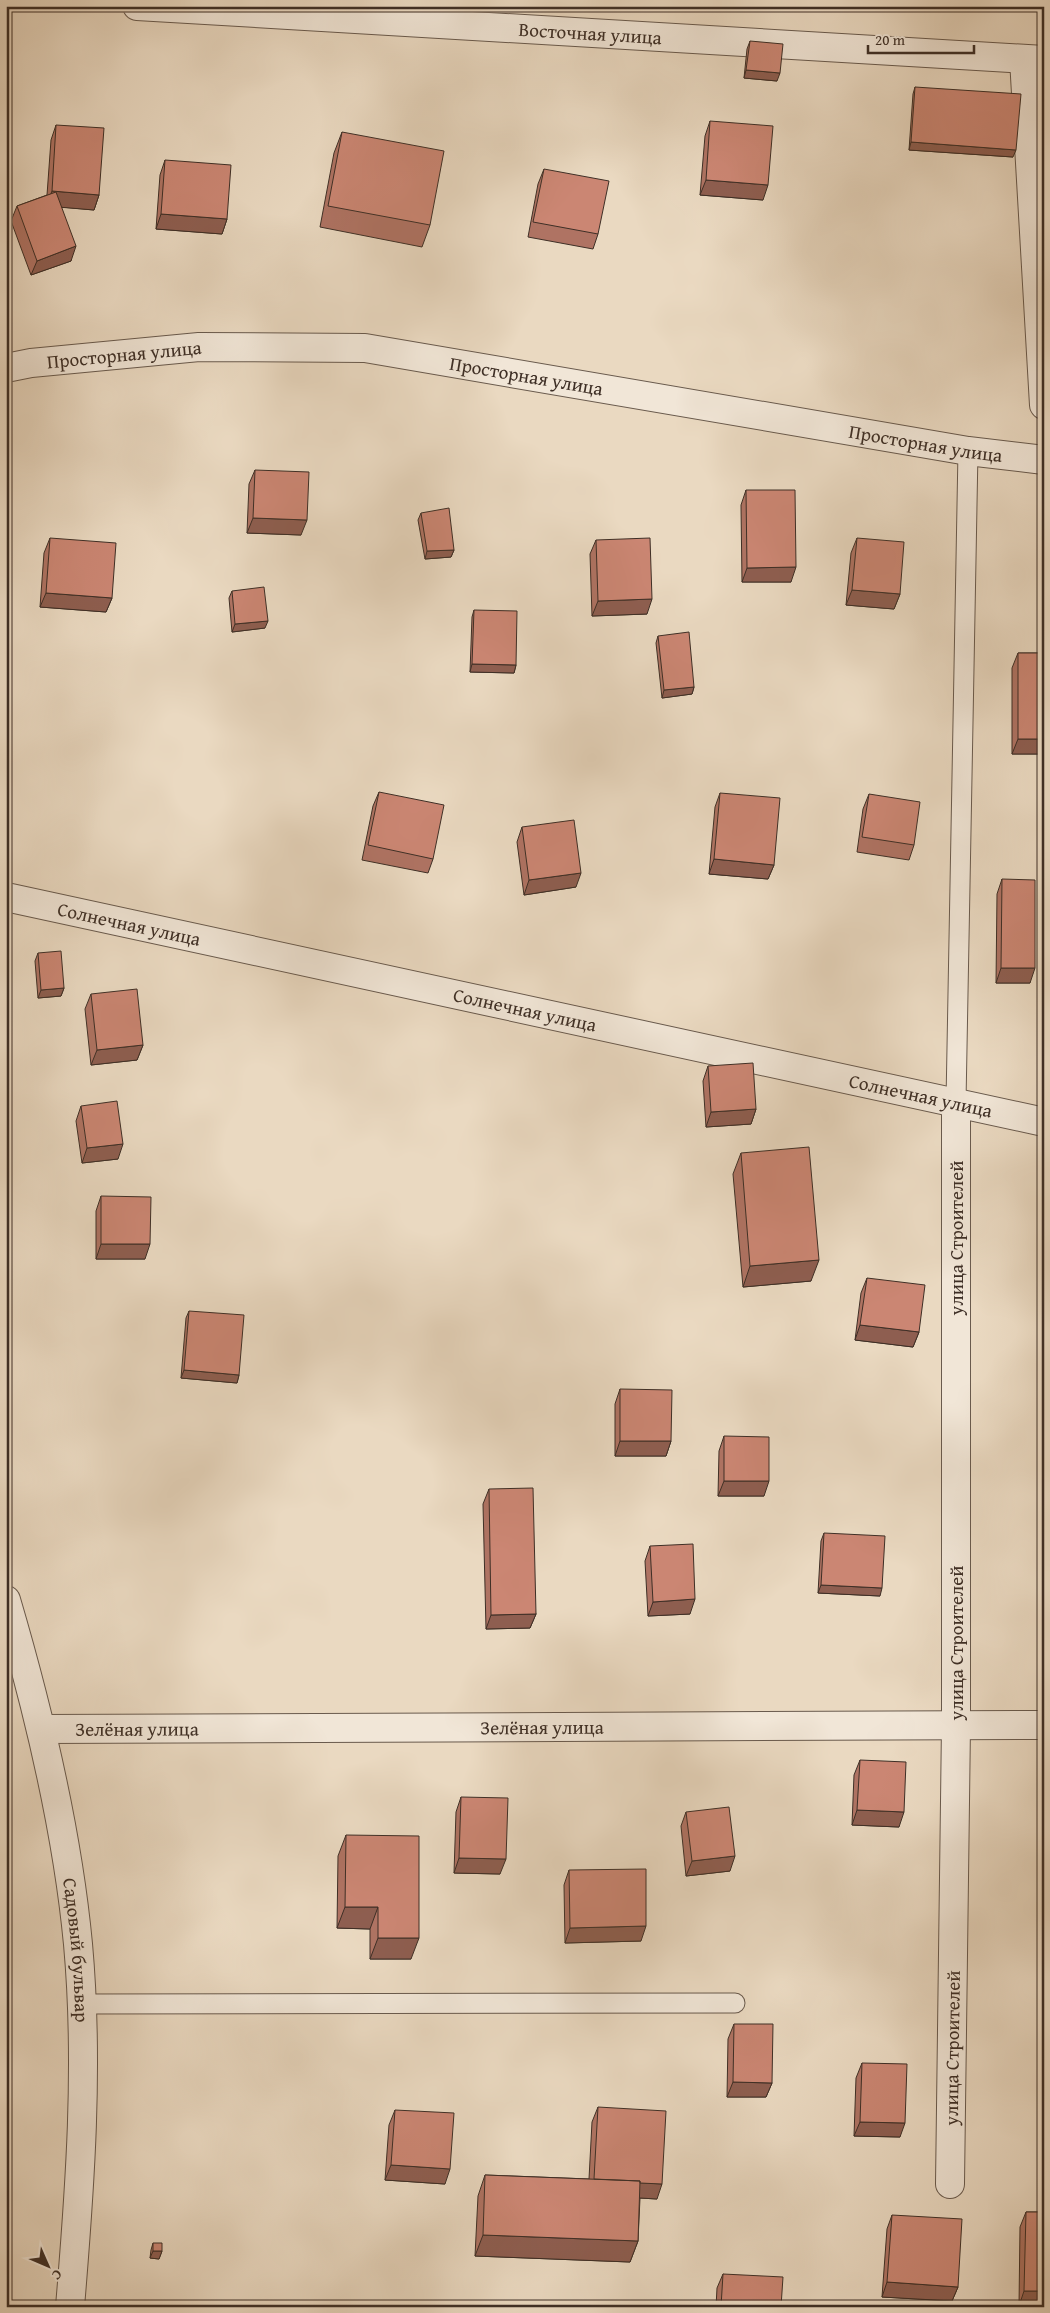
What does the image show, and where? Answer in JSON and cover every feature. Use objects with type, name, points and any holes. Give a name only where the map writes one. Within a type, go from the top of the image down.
[{"type":"street","name":"Восточная улица","points":[[137,6],[1034,59]]},
{"type":"street","points":[[1034,59],[1044,405]]},
{"type":"street","name":"Просторная улица","points":[[6,368],[31,363],[199,347],[365,348],[968,451],[1044,460]]},
{"type":"street","name":"Солнечная улица","points":[[6,897],[1044,1122]]},
{"type":"street","name":"улица Строителей","points":[[950,2184],[956,1725],[956,1102]]},
{"type":"street","name":"Садовый бульвар","points":[[6,1600],[14,1658],[41,1729],[64,1844],[78,1944],[81,2004],[82,2165],[70,2307]]},
{"type":"street","name":"Зелёная улица","points":[[41,1729],[1044,1725]]},
{"type":"lane","points":[[956,1102],[968,451]]},
{"type":"lane","points":[[81,2004],[735,2002]]},
{"type":"building","points":[[750,41],[783,44],[780,73],[746,70]]},
{"type":"building","points":[[915,87],[1021,94],[1016,150],[911,142]]},
{"type":"building","points":[[710,121],[773,126],[768,185],[706,180]]},
{"type":"building","points":[[56,125],[104,128],[99,195],[52,191]]},
{"type":"building","points":[[342,132],[444,151],[430,225],[328,206]]},
{"type":"building","points":[[165,160],[231,165],[227,219],[161,214]]},
{"type":"building","points":[[544,169],[609,181],[598,234],[533,222]]},
{"type":"building","points":[[56,192],[76,246],[37,261],[17,206]]},
{"type":"building","points":[[255,470],[309,472],[307,520],[253,518]]},
{"type":"building","points":[[746,490],[795,490],[796,567],[747,568]]},
{"type":"building","points":[[449,508],[454,550],[427,551],[421,513]]},
{"type":"building","points":[[50,538],[116,543],[112,598],[46,593]]},
{"type":"building","points":[[650,538],[652,599],[598,601],[596,540]]},
{"type":"building","points":[[857,538],[904,542],[900,594],[852,590]]},
{"type":"building","points":[[264,587],[268,621],[235,624],[232,591]]},
{"type":"building","points":[[474,610],[517,611],[516,665],[472,664]]},
{"type":"building","points":[[689,632],[694,687],[664,690],[658,636]]},
{"type":"building","points":[[1018,653],[1044,653],[1044,739],[1018,739]]},
{"type":"building","points":[[379,792],[444,805],[433,859],[368,845]]},
{"type":"building","points":[[720,793],[780,798],[774,865],[714,859]]},
{"type":"building","points":[[869,794],[920,802],[914,845],[862,837]]},
{"type":"building","points":[[574,820],[581,873],[529,880],[522,827]]},
{"type":"building","points":[[1002,879],[1035,880],[1035,968],[1001,968]]},
{"type":"building","points":[[61,951],[64,988],[41,990],[38,953]]},
{"type":"building","points":[[137,989],[143,1045],[97,1050],[91,994]]},
{"type":"building","points":[[753,1063],[756,1109],[711,1112],[708,1066]]},
{"type":"building","points":[[117,1101],[123,1144],[87,1148],[81,1106]]},
{"type":"building","points":[[809,1147],[819,1260],[750,1266],[741,1153]]},
{"type":"building","points":[[101,1196],[151,1197],[150,1244],[101,1244]]},
{"type":"building","points":[[867,1278],[925,1285],[919,1332],[860,1325]]},
{"type":"building","points":[[189,1311],[244,1315],[239,1375],[184,1370]]},
{"type":"building","points":[[620,1389],[672,1390],[671,1441],[620,1441]]},
{"type":"building","points":[[724,1436],[769,1437],[769,1481],[724,1481]]},
{"type":"building","points":[[533,1488],[536,1614],[491,1615],[489,1489]]},
{"type":"building","points":[[824,1533],[885,1536],[882,1588],[821,1585]]},
{"type":"building","points":[[693,1544],[695,1599],[653,1602],[650,1546]]},
{"type":"building","points":[[860,1760],[906,1762],[904,1812],[857,1810]]},
{"type":"building","points":[[461,1797],[508,1798],[506,1859],[459,1858]]},
{"type":"building","points":[[729,1807],[735,1856],[692,1861],[686,1812]]},
{"type":"building","points":[[346,1835],[419,1836],[419,1938],[378,1938],[378,1907],[345,1907]]},
{"type":"building","points":[[646,1869],[646,1926],[570,1928],[569,1870]]},
{"type":"building","points":[[734,2024],[773,2024],[772,2083],[733,2082]]},
{"type":"building","points":[[862,2063],[907,2064],[905,2123],[860,2122]]},
{"type":"building","points":[[598,2107],[666,2111],[662,2184],[594,2179]]},
{"type":"building","points":[[395,2110],[454,2113],[450,2169],[391,2165]]},
{"type":"building","points":[[485,2175],[640,2181],[638,2241],[483,2235]]},
{"type":"building","points":[[1026,2212],[1044,2212],[1044,2291],[1024,2291]]},
{"type":"building","points":[[892,2215],[962,2219],[958,2287],[887,2282]]},
{"type":"building","points":[[153,2243],[162,2243],[162,2251],[153,2251]]},
{"type":"building","points":[[723,2274],[783,2277],[781,2307],[721,2307]]}]
